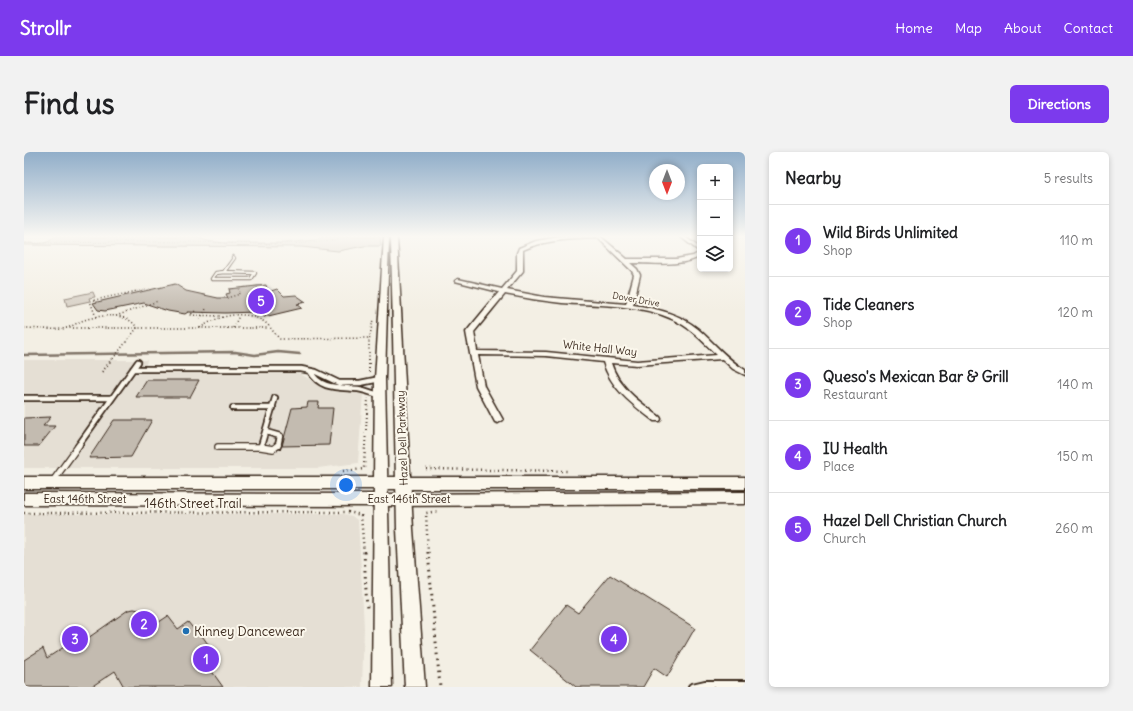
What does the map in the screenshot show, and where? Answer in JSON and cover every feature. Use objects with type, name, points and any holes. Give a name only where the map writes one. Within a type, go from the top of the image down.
[{"type":"main road","name":"Hazel Dell Parkway","points":[[382,687],[380,482],[374,378],[384,262]]},
{"type":"main road","name":"Hazel Dell Parkway","points":[[395,262],[404,482],[415,687]]},
{"type":"main road","name":"East 146th Street","points":[[24,483],[745,483]]},
{"type":"main road","name":"East 146th Street","points":[[24,499],[380,500],[745,498]]},
{"type":"street","points":[[498,420],[480,386],[470,332],[520,271],[520,262]]},
{"type":"street","points":[[626,262],[635,270],[637,275],[629,306]]},
{"type":"street","name":"Dover Drive","points":[[458,281],[545,299],[629,306],[665,314],[690,325],[724,357],[745,372]]},
{"type":"street","name":"White Hall Way","points":[[474,353],[546,354],[654,363],[724,357]]},
{"type":"street","points":[[606,360],[611,377],[618,387],[657,419]]},
{"type":"lane","points":[[224,272],[255,273],[251,279],[212,278],[216,273],[224,272],[231,262]]},
{"type":"lane","points":[[51,483],[138,362]]},
{"type":"lane","points":[[133,369],[301,369],[320,374],[339,383],[360,383],[374,378]]},
{"type":"lane","points":[[310,371],[314,378],[325,385],[338,388],[359,389],[374,395]]},
{"type":"lane","points":[[24,398],[112,398]]},
{"type":"lane","points":[[261,447],[275,398]]},
{"type":"lane","points":[[233,408],[273,408]]},
{"type":"lane","points":[[218,447],[261,447],[273,449],[278,446],[280,436],[266,432]]},
{"type":"lane","points":[[692,687],[705,684],[745,684]]},
{"type":"path","points":[[230,297],[240,294],[239,288],[257,285],[259,293],[249,294],[249,296]]},
{"type":"path","points":[[96,317],[90,301],[150,289]]},
{"type":"path","points":[[115,316],[158,301]]},
{"type":"path","points":[[200,319],[206,309]]},
{"type":"path","points":[[195,311],[190,315],[239,315],[258,319],[280,339],[370,338]]},
{"type":"path","points":[[233,328],[239,315]]},
{"type":"path","points":[[66,328],[84,320],[96,317],[115,316],[128,318],[136,323],[137,328]]},
{"type":"path","points":[[200,328],[207,322],[226,316]]},
{"type":"path","points":[[24,328],[268,328]]},
{"type":"path","points":[[102,372],[137,328]]},
{"type":"path","points":[[369,342],[374,378]]},
{"type":"path","points":[[364,469],[374,395]]},
{"type":"path","name":"146th Street Trail","points":[[24,513],[348,512],[361,515],[363,526],[367,617]]},
{"type":"path","points":[[426,513],[426,529],[440,687]]},
{"type":"shaded area","points":[[93,292],[95,297],[89,298],[90,301],[67,306],[65,298]]},
{"type":"shaded area","points":[[24,360],[147,360],[144,373],[299,373],[324,388],[363,393],[358,463],[318,468],[24,468]]},
{"type":"shaded area","points":[[24,514],[344,514],[352,516],[358,521],[361,570],[364,628],[362,687],[24,687]]},
{"type":"building","points":[[175,284],[186,291],[218,298],[228,298],[226,294],[230,293],[229,289],[266,285],[268,292],[277,289],[284,296],[296,295],[306,302],[297,304],[302,308],[264,317],[258,310],[256,312],[188,312],[185,314],[168,311],[144,303],[105,311],[98,310],[93,303]]},
{"type":"building","points":[[147,380],[199,380],[190,397],[136,397]]},
{"type":"building","points":[[308,402],[319,402],[318,408],[333,408],[329,445],[282,446],[292,408],[307,407]]},
{"type":"building","points":[[51,417],[43,426],[55,426],[39,446],[24,446],[24,418]]},
{"type":"building","points":[[114,420],[152,420],[131,457],[89,458]]},
{"type":"building","points":[[610,575],[695,628],[667,677],[654,668],[643,687],[576,687],[530,650],[566,605],[578,613]]},
{"type":"building","points":[[128,610],[139,610],[143,615],[145,614],[153,626],[168,616],[178,629],[188,622],[196,632],[198,630],[210,647],[208,649],[217,660],[208,666],[223,687],[124,687],[115,671],[91,687],[24,687],[24,660],[43,648],[47,658],[64,647],[62,641],[83,629],[88,638]]},
{"type":"waterway","points":[[24,355],[235,352],[255,355],[278,352],[300,354]]},
{"type":"place","name":"Hazel Dell Christian Church","points":[[261,301]]},
{"type":"place","name":"Tide Cleaners","points":[[144,624]]},
{"type":"place","name":"Kinney Dancewear","points":[[186,631]]},
{"type":"place","name":"Queso's Mexican Bar & Grill","points":[[75,639]]},
{"type":"place","name":"IU Health","points":[[614,639]]},
{"type":"place","name":"Wild Birds Unlimited","points":[[206,659]]}]
